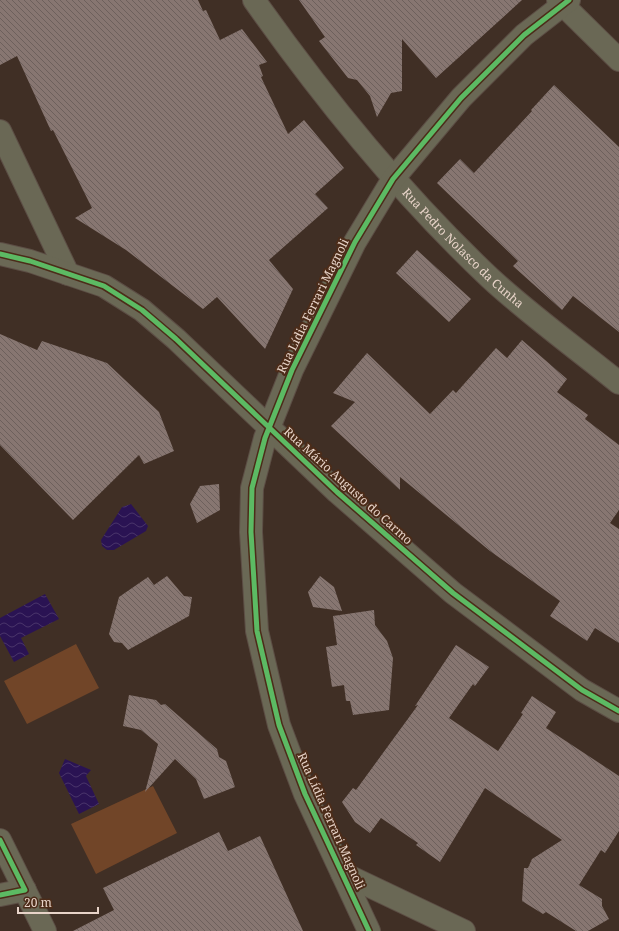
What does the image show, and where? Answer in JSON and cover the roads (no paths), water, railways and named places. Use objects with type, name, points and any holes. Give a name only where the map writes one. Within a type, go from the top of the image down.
[{"type":"street","name":"Rua Pedro Nolasco da Cunha","points":[[254,0],[301,67],[393,179],[491,278],[619,383]]},
{"type":"street","name":"Rua Lídia Ferrari Magnoli","points":[[369,931],[305,794],[279,725],[257,632],[251,532],[252,488],[269,428],[292,370],[355,242],[393,179],[461,98],[524,35],[563,2]]},
{"type":"street","points":[[563,2],[619,60]]},
{"type":"street","points":[[0,131],[68,274]]},
{"type":"street","name":"Rua Mário Augusto do Carmo","points":[[0,254],[30,261],[104,286],[142,310],[176,339],[337,492],[453,593],[582,690],[619,712]]},
{"type":"street","points":[[0,840],[45,931]]},
{"type":"street","points":[[342,873],[464,931]]},
{"type":"street","points":[[0,895],[25,890]]},
{"type":"water","points":[[131,504],[148,526],[146,531],[114,550],[107,550],[102,546],[101,540],[122,507]]},
{"type":"water","points":[[45,594],[59,619],[21,638],[29,654],[14,662],[0,636],[0,618]]},
{"type":"water","points":[[65,759],[91,770],[86,776],[99,804],[79,814],[59,773]]}]
